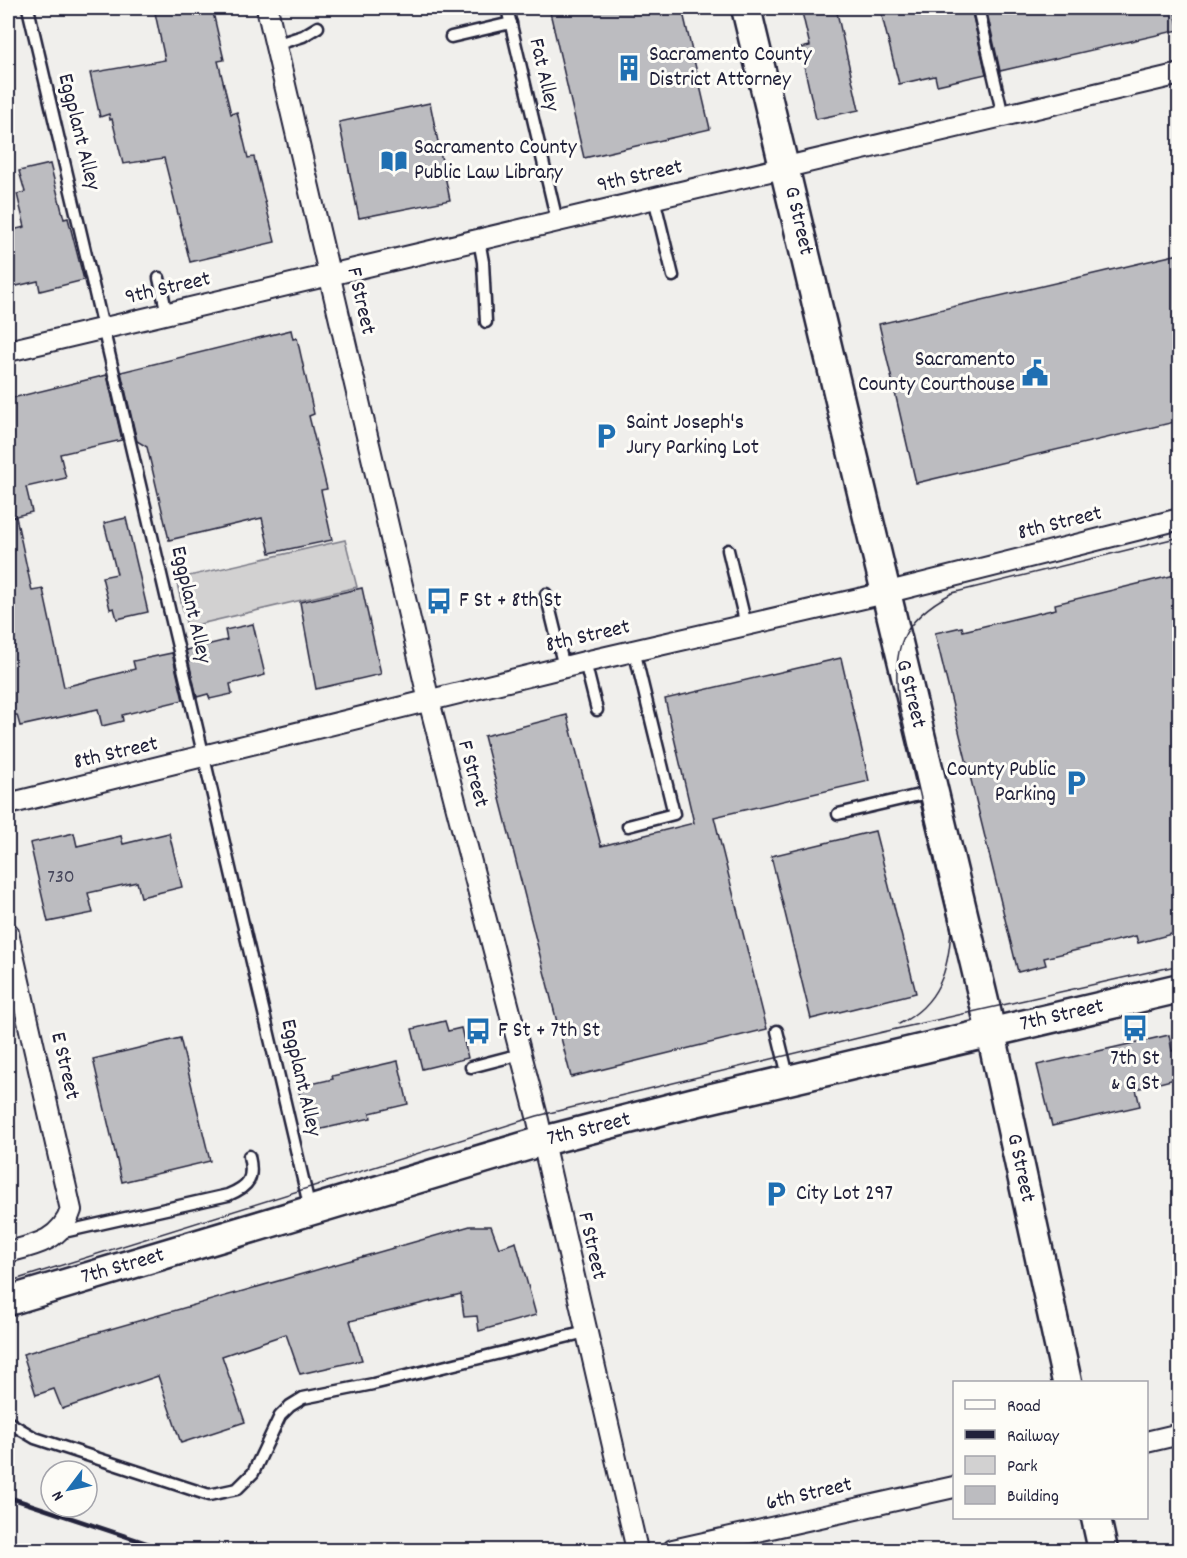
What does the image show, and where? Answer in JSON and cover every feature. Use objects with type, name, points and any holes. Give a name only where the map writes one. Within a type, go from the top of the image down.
[{"type":"main road","name":"G Street","points":[[746,8],[991,1032],[1067,1381]]},
{"type":"main road","name":"7th Street","points":[[8,1300],[543,1142],[789,1080],[1179,988]]},
{"type":"main road","points":[[1096,1519],[1103,1551]]},
{"type":"street","name":"F Street","points":[[267,8],[429,701],[543,1142],[637,1551]]},
{"type":"street","name":"9th Street","points":[[8,351],[1179,74]]},
{"type":"street","name":"8th Street","points":[[8,804],[634,650],[885,593],[1179,519]]},
{"type":"street","name":"E Street","points":[[8,933],[71,1210],[59,1233]]},
{"type":"street","points":[[8,1252],[38,1244],[59,1233]]},
{"type":"street","points":[[1148,1442],[1179,1434]]},
{"type":"street","name":"6th Street","points":[[673,1551],[953,1487]]},
{"type":"lane","name":"Eggplant Alley","points":[[28,8],[106,328],[311,1212]]},
{"type":"lane","name":"Fat Alley","points":[[507,8],[557,221]]},
{"type":"lane","points":[[978,8],[1003,116]]},
{"type":"lane","points":[[451,38],[510,23]]},
{"type":"lane","points":[[276,45],[303,36],[318,27]]},
{"type":"lane","points":[[654,198],[673,276]]},
{"type":"lane","points":[[479,240],[483,262],[483,304],[486,322]]},
{"type":"lane","points":[[159,278],[167,314]]},
{"type":"lane","points":[[728,550],[746,625]]},
{"type":"lane","points":[[546,594],[564,667]]},
{"type":"lane","points":[[628,826],[674,814],[634,650]]},
{"type":"lane","points":[[585,662],[597,710]]},
{"type":"lane","points":[[838,814],[933,792]]},
{"type":"lane","points":[[777,1031],[789,1080]]},
{"type":"lane","points":[[471,1067],[521,1054]]},
{"type":"lane","points":[[59,1233],[228,1195],[248,1184],[252,1177],[249,1156]]},
{"type":"lane","points":[[8,1422],[35,1438],[209,1495],[237,1489],[254,1473],[280,1416],[303,1398],[373,1384],[586,1332]]},
{"type":"green space","points":[[345,540],[357,587],[187,627],[176,579]]},
{"type":"building","points":[[154,8],[212,8],[224,60],[218,61],[231,114],[237,112],[248,158],[254,157],[275,242],[190,262],[164,158],[123,164],[112,119],[110,120],[109,114],[100,117],[90,73],[165,60]]},
{"type":"building","name":"Sacramento County District Attorney","points":[[549,8],[682,8],[710,129],[584,158]]},
{"type":"building","points":[[801,8],[836,8],[859,110],[816,119],[800,48],[810,46]]},
{"type":"building","points":[[880,8],[971,8],[986,74],[937,85],[935,76],[899,84]]},
{"type":"building","points":[[986,8],[1174,8],[1179,30],[1000,71]]},
{"type":"building","name":"Sacramento County Public Law Library","points":[[430,103],[450,200],[359,218],[339,122]]},
{"type":"building","points":[[50,164],[64,219],[68,218],[84,280],[40,291],[38,281],[8,288],[8,231],[25,227],[17,194],[25,192],[19,171]]},
{"type":"building","name":"Sacramento County Courthouse","points":[[1179,254],[1179,421],[916,483],[879,324]]},
{"type":"building","points":[[291,330],[293,339],[297,338],[314,414],[309,416],[327,489],[321,490],[332,540],[270,553],[262,518],[169,540],[147,447],[137,441],[121,372]]},
{"type":"building","points":[[107,375],[122,440],[60,454],[66,478],[26,487],[32,512],[8,518],[8,399]]},
{"type":"building","points":[[16,517],[32,591],[43,589],[64,687],[135,669],[133,661],[172,653],[183,700],[122,715],[123,721],[102,726],[98,709],[20,726],[17,715],[13,715],[8,687],[8,518]]},
{"type":"building","points":[[126,518],[148,612],[117,619],[114,608],[110,609],[102,577],[117,574],[104,523]]},
{"type":"building","name":"County Public Parking","points":[[1179,574],[1179,932],[1138,943],[1136,936],[1044,958],[1046,965],[1018,972],[935,633],[962,627],[963,631],[1056,609],[1055,604]]},
{"type":"building","points":[[362,588],[381,674],[316,689],[300,602]]},
{"type":"building","points":[[253,624],[265,675],[230,684],[232,694],[210,699],[208,694],[197,697],[186,650],[227,640],[225,630]]},
{"type":"building","points":[[841,658],[869,781],[714,817],[767,1029],[571,1077],[484,736],[567,715],[601,846],[694,823],[665,699]]},
{"type":"building","points":[[875,831],[916,993],[811,1019],[771,856]]},
{"type":"building","points":[[74,833],[77,846],[121,836],[123,844],[169,833],[182,887],[141,897],[137,882],[88,893],[93,913],[48,922],[30,843]]},
{"type":"building","points":[[445,1021],[448,1031],[461,1028],[468,1058],[422,1069],[412,1029]]},
{"type":"building","points":[[1169,1035],[1172,1051],[1179,1049],[1179,1078],[1136,1089],[1140,1106],[1052,1126],[1037,1065]]},
{"type":"building","points":[[180,1038],[210,1161],[122,1182],[93,1059]]},
{"type":"building","points":[[398,1061],[408,1104],[370,1113],[371,1118],[308,1132],[298,1087],[333,1079],[332,1076]]},
{"type":"building","points":[[470,1226],[491,1226],[499,1248],[516,1242],[536,1315],[479,1331],[477,1316],[464,1317],[461,1294],[350,1321],[362,1360],[300,1374],[286,1334],[222,1356],[245,1422],[181,1443],[158,1376],[62,1409],[54,1389],[36,1395],[23,1354]]},
{"type":"tram line","points":[[899,1024],[913,1016],[933,996],[948,958],[951,928],[899,704],[897,667],[903,638],[921,614],[952,593],[1180,537]]},
{"type":"tram line","points":[[8,1282],[537,1116],[883,1032],[1180,965]]},
{"type":"railway","points":[[8,1497],[167,1550]]},
{"type":"railway","points":[[8,1548],[12,1550]]},
{"type":"place","name":"Sacramento County District Attorney","points":[[629,68]]},
{"type":"place","name":"Sacramento County Public Law Library","points":[[394,161]]},
{"type":"place","name":"Sacramento County Courthouse","points":[[1035,373]]},
{"type":"place","name":"Saint Joseph's Jury Parking Lot","points":[[606,436]]},
{"type":"place","name":"F St + 8th St","points":[[439,601]]},
{"type":"place","name":"County Public Parking","points":[[1076,783]]},
{"type":"place","name":"7th St & G St","points":[[1135,1028]]},
{"type":"place","name":"F St + 7th St","points":[[478,1031]]},
{"type":"place","name":"City Lot 297","points":[[776,1194]]}]
